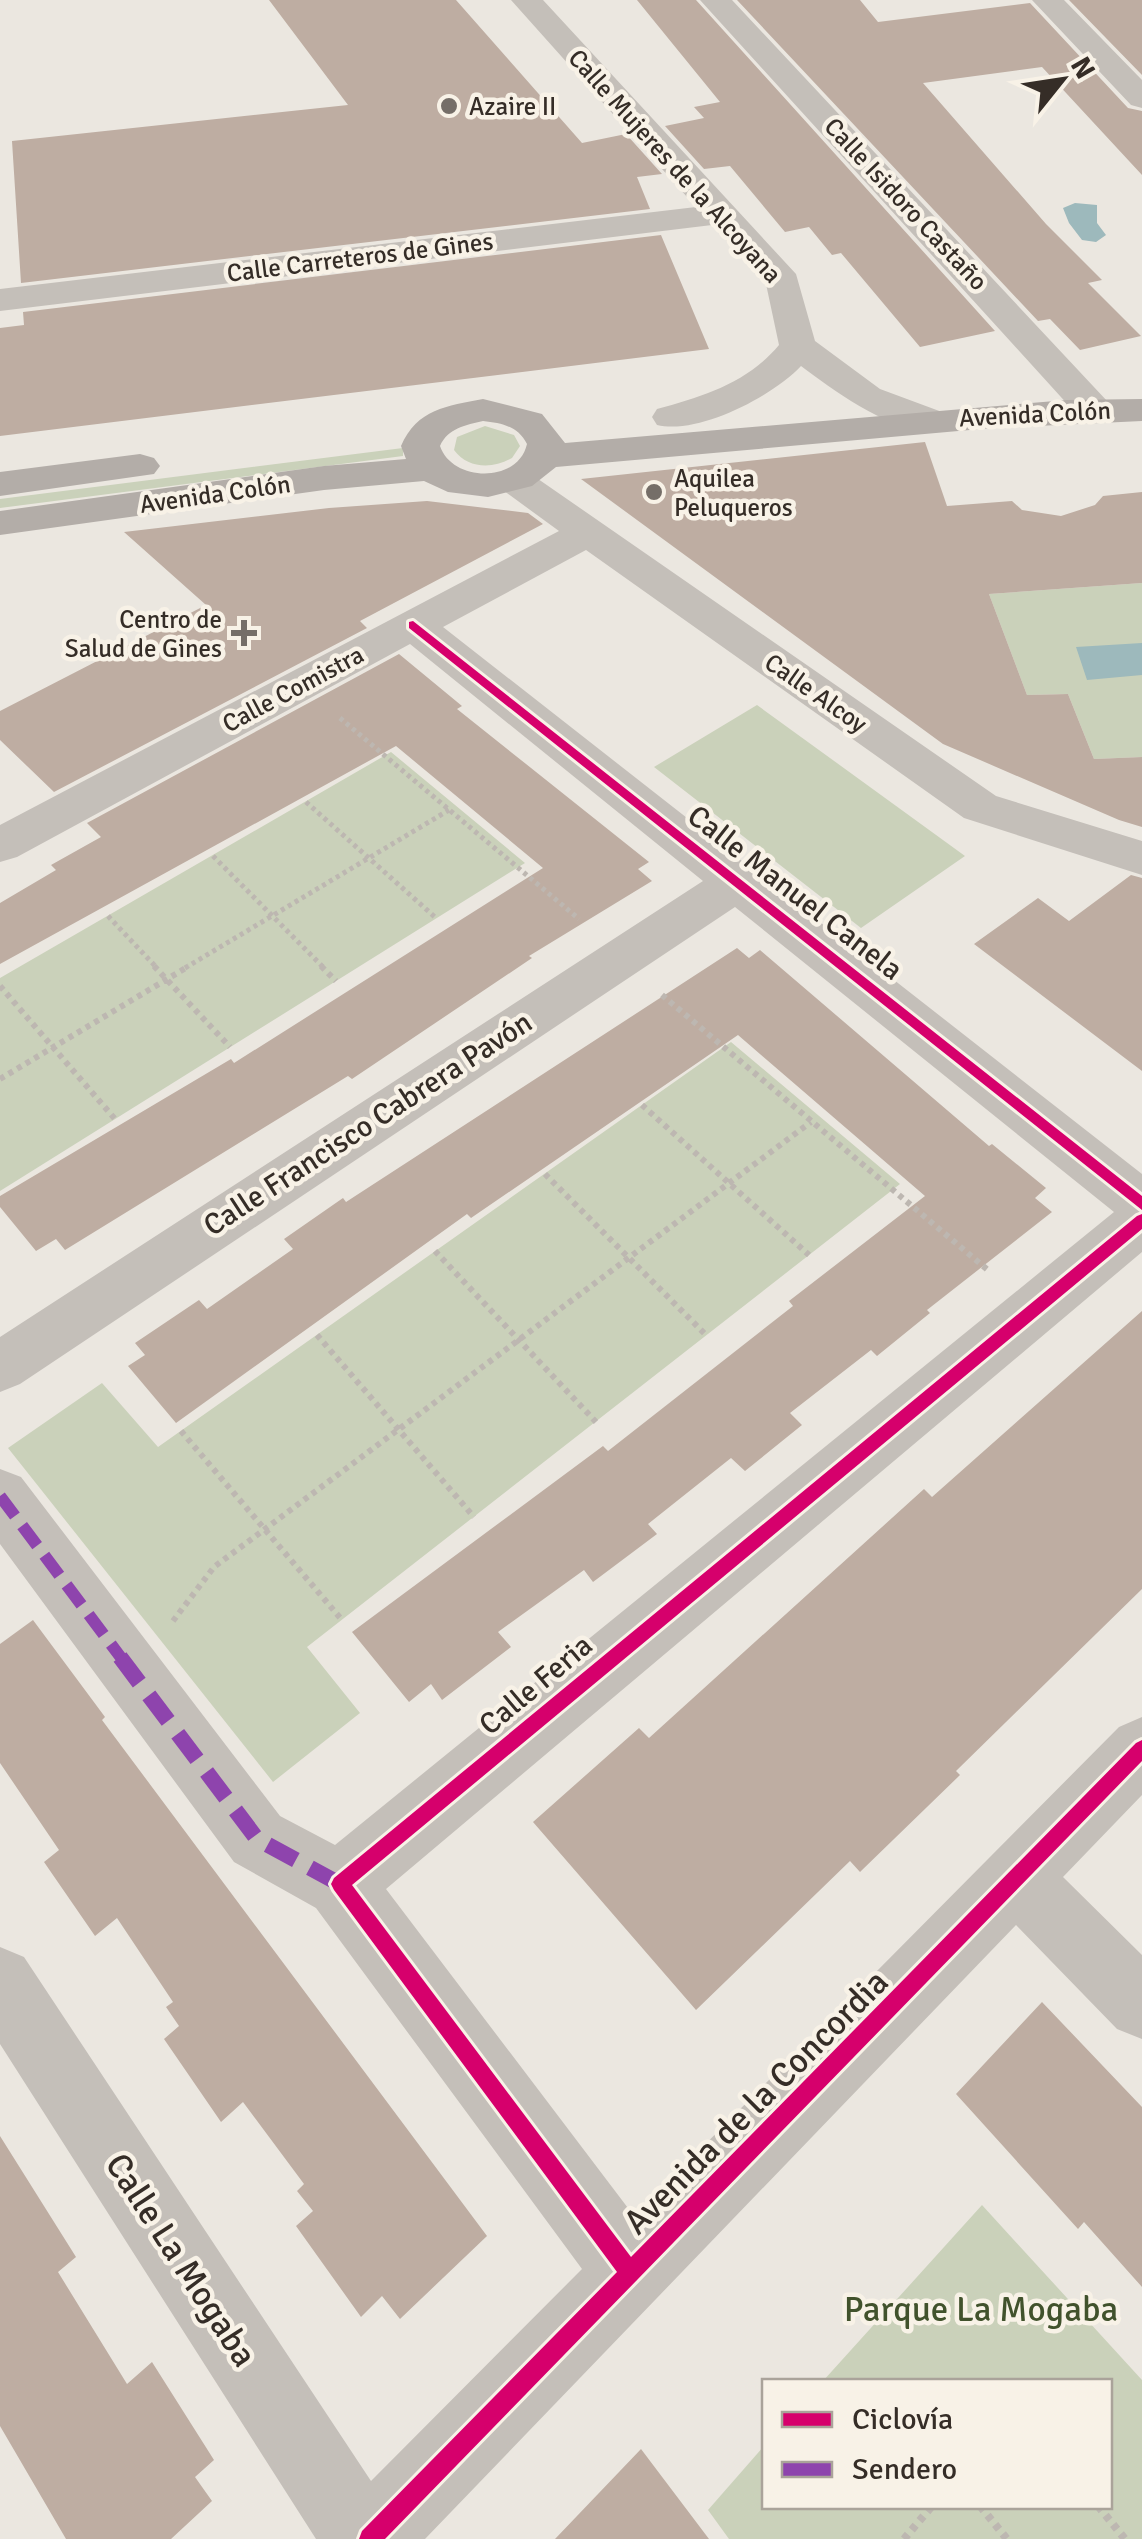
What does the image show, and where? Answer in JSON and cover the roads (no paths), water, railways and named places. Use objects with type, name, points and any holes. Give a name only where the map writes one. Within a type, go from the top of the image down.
[{"type":"main road","points":[[484,410],[530,453],[496,484],[458,483],[428,450],[450,416],[484,410]]},
{"type":"main road","name":"Avenida Colón","points":[[530,453],[638,452],[928,420],[1142,410]]},
{"type":"main road","name":"Avenida Colón","points":[[530,453],[672,418],[928,420]]},
{"type":"main road","name":"Avenida Colón","points":[[0,484],[428,450]]},
{"type":"main road","name":"Avenida Colón","points":[[0,523],[324,478],[428,450]]},
{"type":"street","name":"Calle Mujeres de la Alcoyana","points":[[526,0],[782,282],[798,346]]},
{"type":"street","name":"Calle Isidoro Castaño","points":[[714,0],[1094,410]]},
{"type":"street","points":[[1048,0],[1142,98]]},
{"type":"street","name":"Calle Carreteros de Gines","points":[[0,300],[720,214]]},
{"type":"street","points":[[672,418],[744,396],[782,367],[798,346],[866,396],[928,420]]},
{"type":"street","name":"Calle Alcoy","points":[[530,453],[586,533],[980,808],[1142,858]]},
{"type":"street","name":"Calle Comistra","points":[[0,845],[586,533]]},
{"type":"street","name":"Calle Manuel Canela","points":[[413,625],[1142,1204]]},
{"type":"street","name":"Calle Francisco Cabrera Pavón","points":[[0,1367],[736,882]]},
{"type":"street","name":"Calle Feria","points":[[340,1884],[1142,1220]]},
{"type":"street","points":[[0,1496],[257,1840],[340,1884],[630,2272]]},
{"type":"street","name":"Avenida de la Concordia","points":[[366,2539],[1142,1749]]},
{"type":"street","points":[[1018,1879],[1142,2004]]},
{"type":"street","name":"Calle La Mogaba","points":[[0,1981],[366,2539]]},
{"type":"water","points":[[1075,203],[1097,205],[1097,223],[1106,235],[1096,242],[1082,240],[1063,208]]},
{"type":"water","points":[[1142,643],[1142,675],[1087,680],[1076,647]]},
{"type":"place","name":"Azaire II","points":[[449,106]]},
{"type":"place","name":"Aquilea Peluqueros","points":[[654,492]]},
{"type":"place","name":"Centro de Salud de Gines","points":[[244,633]]},
{"type":"park label","name":"Parque La Mogaba","points":[[981,2309]]}]
